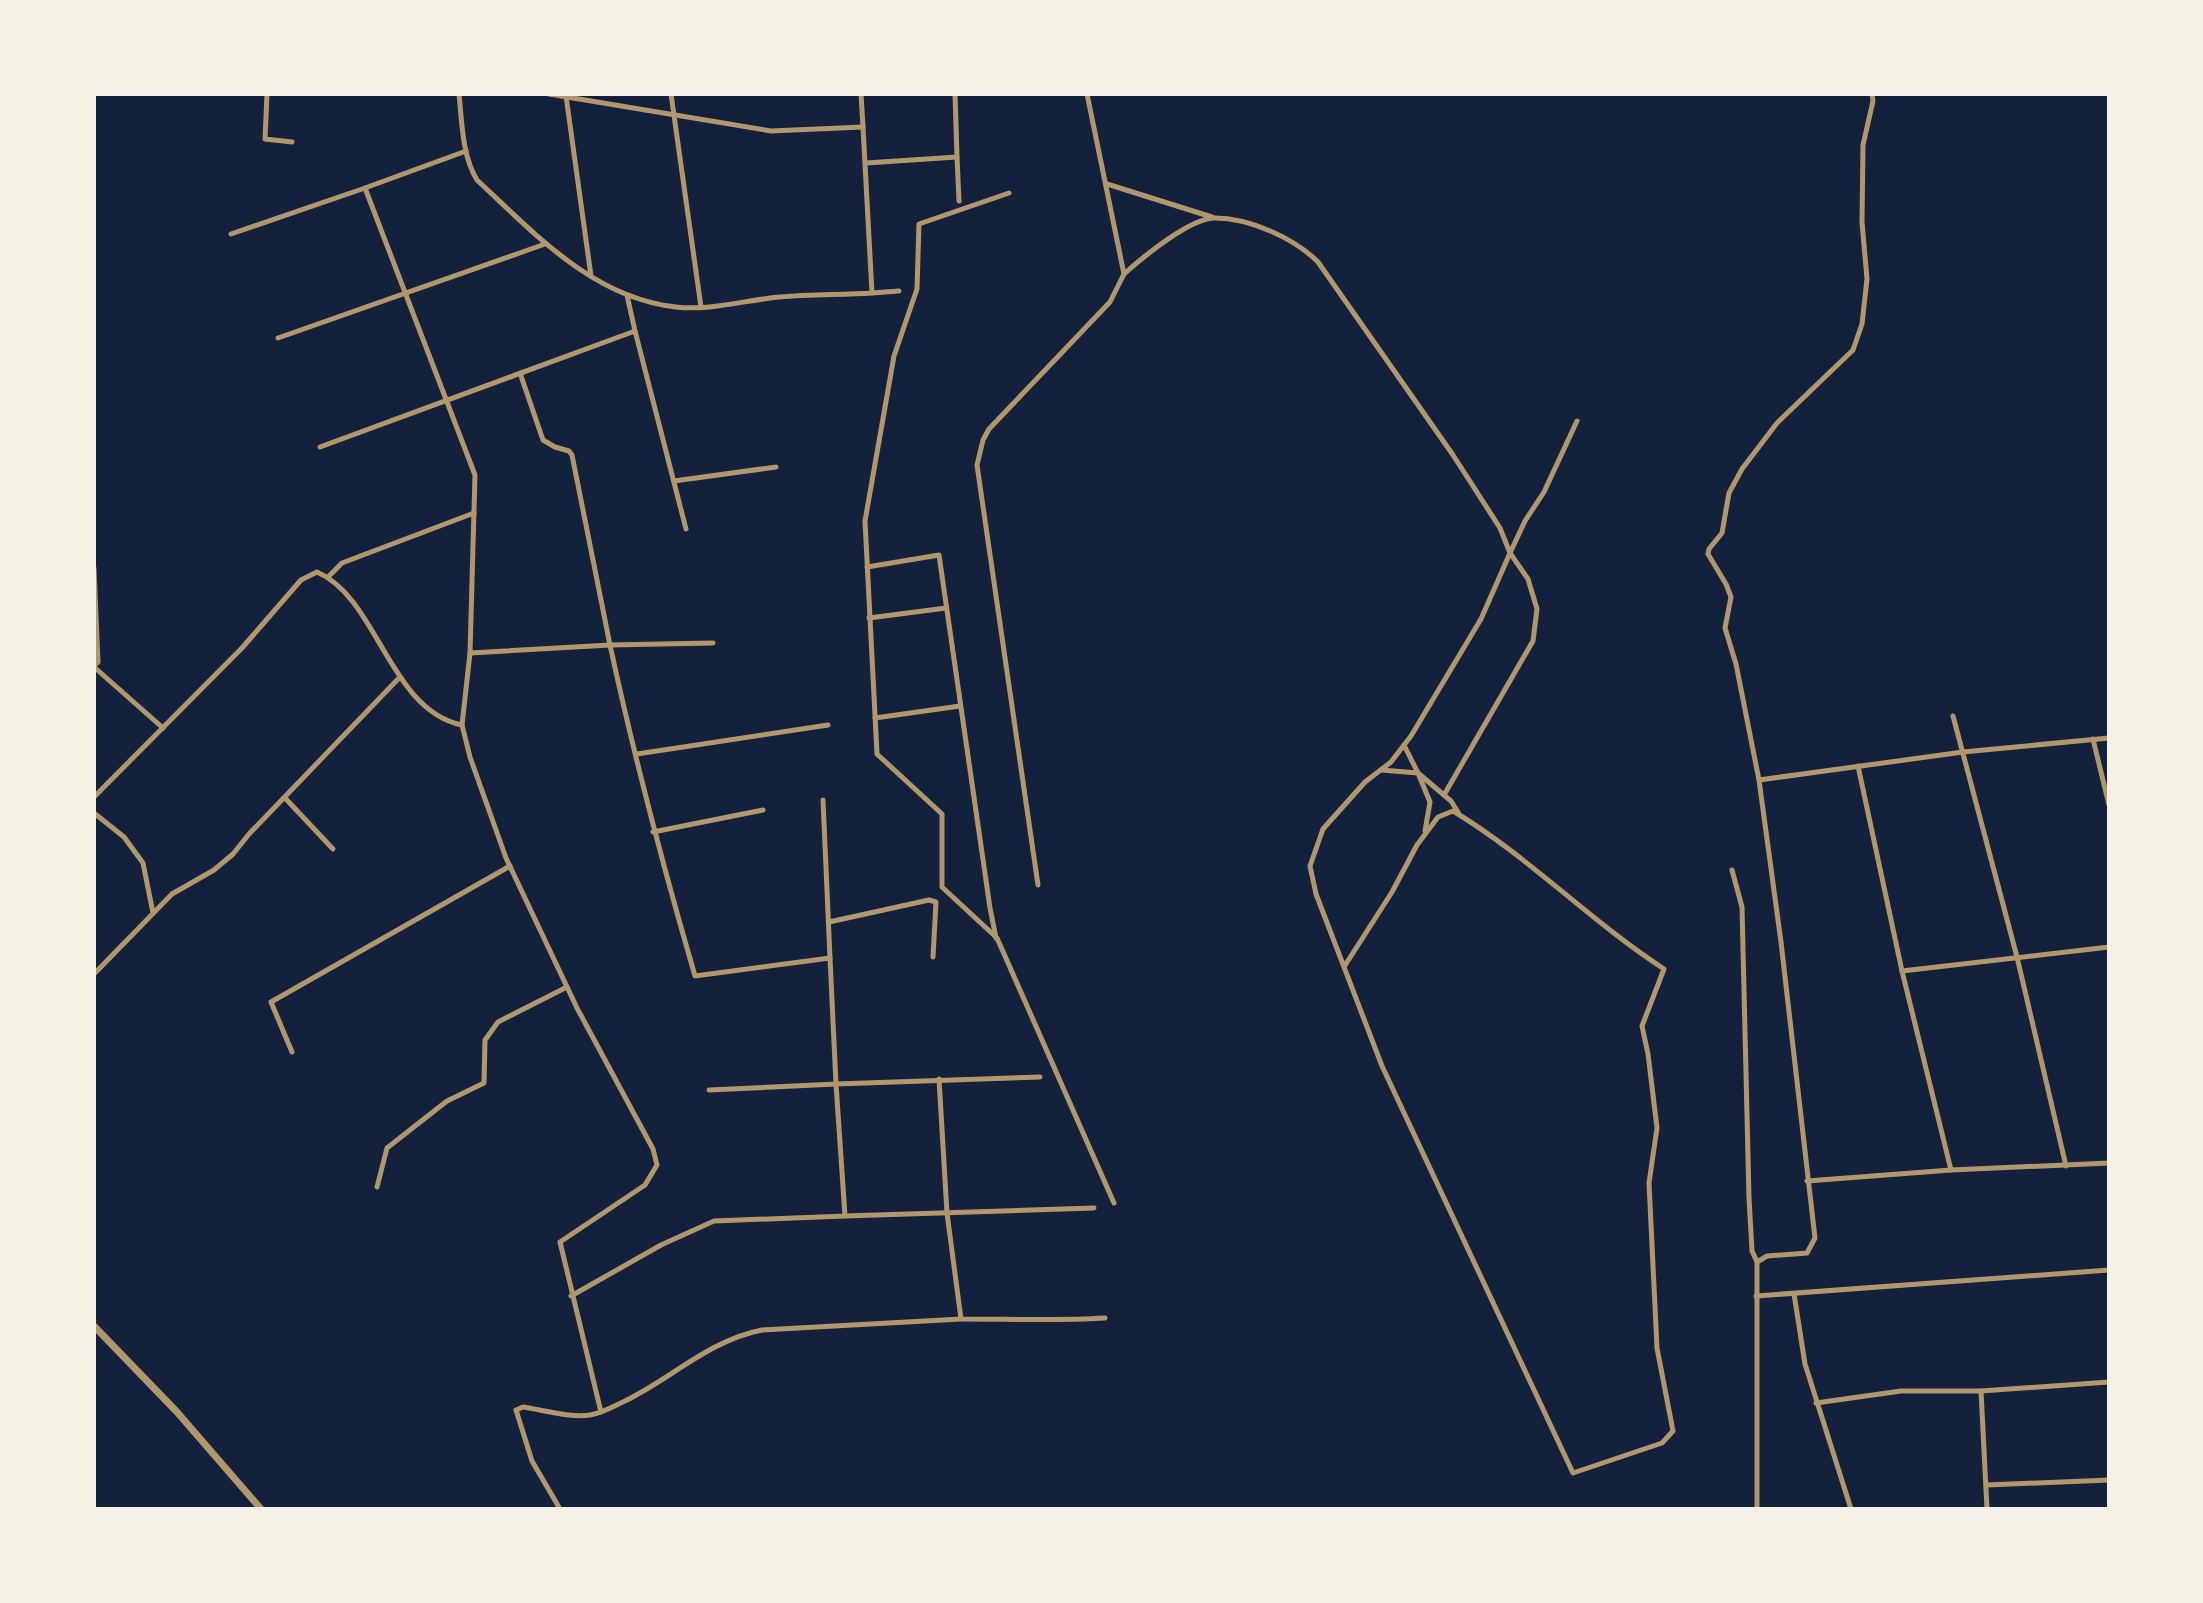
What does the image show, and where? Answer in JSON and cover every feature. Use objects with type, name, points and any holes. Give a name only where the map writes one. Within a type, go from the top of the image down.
[{"type":"street","points":[[267,94],[265,139],[292,142]]},
{"type":"street","points":[[459,94],[466,151],[471,171],[477,180],[546,244],[591,277],[626,294],[675,307],[701,307],[780,297],[899,291]]},
{"type":"street","points":[[549,94],[771,131],[863,127]]},
{"type":"street","points":[[671,94],[701,307]]},
{"type":"street","points":[[861,94],[872,293]]},
{"type":"street","points":[[955,94],[959,201]]},
{"type":"street","points":[[1087,94],[1124,274]]},
{"type":"street","points":[[1757,1262],[1767,1256],[1807,1253],[1815,1238],[1759,780],[1736,664],[1725,628],[1731,597],[1708,554],[1722,533],[1729,493],[1742,469],[1777,423],[1853,350],[1862,324],[1867,279],[1862,222],[1863,145],[1872,94]]},
{"type":"street","points":[[566,95],[591,277]]},
{"type":"street","points":[[231,234],[466,151]]},
{"type":"street","points":[[866,163],[957,157]]},
{"type":"street","points":[[1107,184],[1213,218],[1279,234],[1297,243],[1318,262],[1453,455],[1500,528],[1510,553],[1528,579],[1537,609],[1533,641],[1444,795]]},
{"type":"street","points":[[365,188],[473,464],[476,487],[470,653],[462,725],[470,757],[510,866],[567,987],[653,1149],[657,1165],[645,1185],[560,1242],[601,1412]]},
{"type":"street","points":[[997,938],[942,887],[942,814],[877,754],[865,521],[894,356],[917,289],[919,224],[1009,193]]},
{"type":"street","points":[[1038,885],[977,465],[983,440],[989,429],[1110,302],[1124,274],[1172,236],[1213,218]]},
{"type":"street","points":[[278,338],[546,244]]},
{"type":"street","points":[[626,294],[686,529]]},
{"type":"street","points":[[320,447],[635,331]]},
{"type":"street","points":[[520,373],[543,440],[572,455],[610,645],[653,832],[695,976],[830,958]]},
{"type":"street","points":[[1344,967],[1424,836],[1438,817],[1453,811],[1490,833],[1581,909],[1664,969],[1642,1026],[1657,1128],[1649,1183],[1657,1348],[1673,1431],[1662,1443],[1573,1473],[1382,1066],[1344,967],[1316,894],[1310,866],[1323,829],[1365,782],[1391,762],[1404,745],[1481,619],[1525,521],[1544,492],[1577,421]]},
{"type":"street","points":[[674,481],[776,467]]},
{"type":"street","points":[[328,577],[342,563],[474,513]]},
{"type":"street","points":[[867,567],[939,555],[990,908],[997,938],[1114,1203]]},
{"type":"street","points":[[94,568],[98,662],[94,666],[163,728]]},
{"type":"street","points":[[94,797],[242,648],[301,580],[317,572],[338,583],[400,677],[429,708],[450,723],[462,725]]},
{"type":"street","points":[[869,618],[946,608]]},
{"type":"street","points":[[470,653],[713,643]]},
{"type":"street","points":[[94,974],[172,894],[214,870],[233,854],[400,677]]},
{"type":"street","points":[[875,718],[960,706]]},
{"type":"street","points":[[1953,716],[2017,957],[2066,1166]]},
{"type":"street","points":[[637,754],[828,725]]},
{"type":"street","points":[[1759,780],[1963,752],[2109,738]]},
{"type":"street","points":[[2093,739],[2109,805]]},
{"type":"street","points":[[1404,745],[1430,802],[1424,836]]},
{"type":"street","points":[[1858,766],[1902,971],[1951,1170]]},
{"type":"street","points":[[1380,770],[1418,773],[1444,795],[1460,815]]},
{"type":"street","points":[[285,798],[333,849]]},
{"type":"street","points":[[823,800],[845,1216]]},
{"type":"street","points":[[653,832],[763,810]]},
{"type":"street","points":[[94,813],[124,837],[143,863],[153,913]]},
{"type":"street","points":[[292,1052],[271,1002],[510,866]]},
{"type":"street","points":[[1732,870],[1742,907],[1749,1198],[1752,1251],[1757,1262],[1757,1509]]},
{"type":"street","points":[[829,922],[929,900],[936,902],[933,957]]},
{"type":"street","points":[[1902,971],[2109,947]]},
{"type":"street","points":[[377,1187],[387,1148],[447,1101],[484,1083],[485,1040],[498,1022],[567,987]]},
{"type":"street","points":[[709,1090],[1040,1077]]},
{"type":"street","points":[[939,1079],[947,1213],[961,1319]]},
{"type":"street","points":[[1807,1181],[1951,1170],[2109,1163]]},
{"type":"street","points":[[571,1296],[661,1245],[714,1221],[1094,1208]]},
{"type":"street","points":[[1756,1296],[2109,1270]]},
{"type":"street","points":[[1794,1294],[1805,1364],[1851,1509]]},
{"type":"street","points":[[560,1509],[532,1461],[516,1410],[523,1407],[587,1416],[601,1412],[641,1393],[686,1363],[739,1334],[762,1330],[961,1319],[1040,1318],[1060,1321],[1105,1318]]},
{"type":"street","points":[[94,1326],[177,1412],[261,1509]]},
{"type":"street","points":[[1816,1403],[1901,1391],[1981,1391],[2109,1382]]},
{"type":"street","points":[[1981,1391],[1987,1509]]},
{"type":"street","points":[[1986,1485],[2109,1480]]}]
